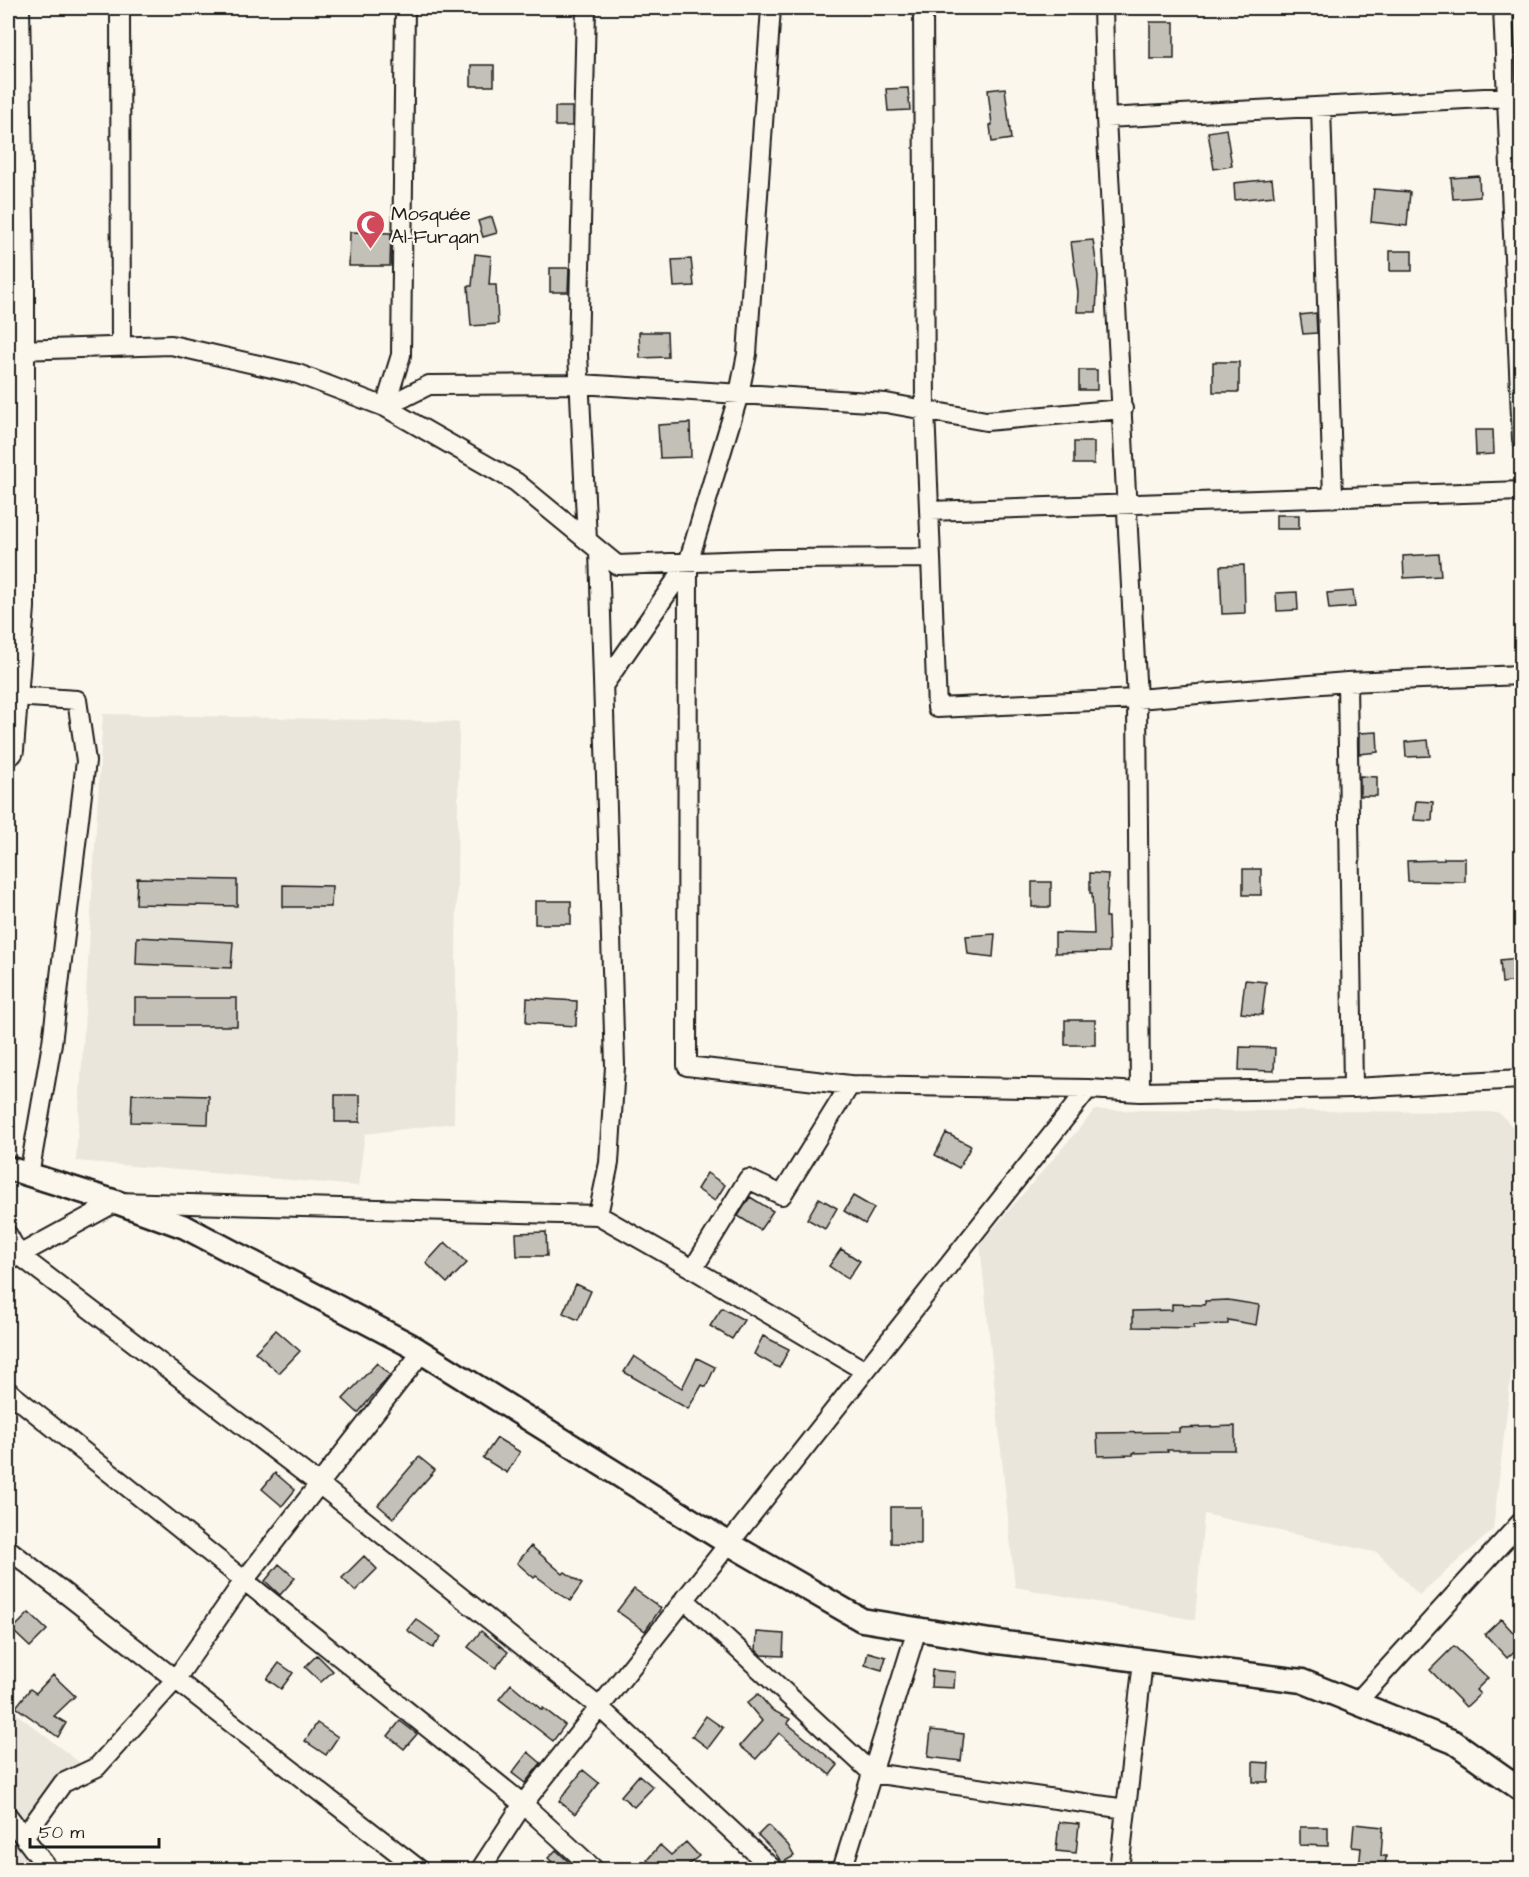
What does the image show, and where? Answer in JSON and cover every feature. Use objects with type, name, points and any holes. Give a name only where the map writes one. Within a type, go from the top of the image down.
[{"type":"main road","points":[[8,750],[14,696],[19,607],[19,350],[12,22]]},
{"type":"street","points":[[120,8],[121,347]]},
{"type":"street","points":[[385,407],[401,355],[405,8]]},
{"type":"street","points":[[586,8],[578,354],[605,683],[615,1066],[609,1163],[598,1215]]},
{"type":"street","points":[[771,8],[747,354],[739,393],[688,562],[687,1066],[850,1085],[1140,1092],[1353,1088],[1521,1079]]},
{"type":"street","points":[[923,8],[925,410],[937,708],[1137,699],[1347,682],[1521,675]]},
{"type":"street","points":[[1103,8],[1106,118],[1137,699],[1140,1092]]},
{"type":"street","points":[[1503,8],[1514,97],[1521,439]]},
{"type":"street","points":[[1106,118],[1514,97]]},
{"type":"street","points":[[1321,107],[1333,498]]},
{"type":"street","points":[[19,350],[171,345],[298,375],[385,407],[516,482],[617,565],[778,559],[931,558]]},
{"type":"street","points":[[385,407],[429,385],[580,384],[886,403],[986,420],[1123,409]]},
{"type":"street","points":[[929,511],[1521,491]]},
{"type":"street","points":[[605,683],[688,562]]},
{"type":"street","points":[[1347,682],[1353,1088]]},
{"type":"street","points":[[14,696],[77,700],[86,760],[52,1043],[18,1172],[116,1202],[185,1227],[422,1352],[728,1543],[862,1620],[990,1641],[1302,1681],[1454,1742],[1521,1790]]},
{"type":"street","points":[[693,1269],[748,1179],[782,1195],[850,1085]]},
{"type":"street","points":[[480,1869],[523,1804],[1088,1089]]},
{"type":"street","points":[[13,1258],[116,1202],[598,1215],[865,1371]]},
{"type":"street","points":[[8,1235],[13,1258],[319,1484],[599,1707],[774,1869]]},
{"type":"street","points":[[24,1837],[63,1783],[96,1767],[175,1680],[243,1582],[422,1352]]},
{"type":"street","points":[[8,1391],[243,1582],[523,1804],[595,1869]]},
{"type":"street","points":[[1356,1703],[1521,1521]]},
{"type":"street","points":[[8,1549],[420,1869]]},
{"type":"street","points":[[684,1599],[872,1773],[1126,1809]]},
{"type":"street","points":[[842,1869],[917,1629]]},
{"type":"street","points":[[1119,1869],[1143,1661]]},
{"type":"street","points":[[8,1816],[49,1869]]},
{"type":"shaded area","points":[[103,714],[459,722],[454,1123],[365,1134],[358,1186],[76,1161]]},
{"type":"shaded area","points":[[1095,1110],[1498,1112],[1521,1135],[1522,1282],[1493,1530],[1419,1595],[1378,1553],[1204,1514],[1195,1620],[1015,1587],[980,1244]]},
{"type":"shaded area","points":[[8,1707],[85,1767],[28,1851],[42,1869],[8,1869]]},
{"type":"building","points":[[1150,22],[1174,22],[1174,59],[1150,59]]},
{"type":"building","points":[[471,65],[494,65],[494,86],[471,86]]},
{"type":"building","points":[[908,88],[910,110],[888,111],[886,89]]},
{"type":"building","points":[[1005,88],[1011,139],[992,142],[988,90]]},
{"type":"building","points":[[555,107],[572,107],[572,126],[555,126]]},
{"type":"building","points":[[1226,129],[1232,166],[1214,169],[1208,132]]},
{"type":"building","points":[[1479,176],[1480,197],[1453,199],[1451,178]]},
{"type":"building","points":[[1272,179],[1274,196],[1235,200],[1234,183]]},
{"type":"building","points":[[1374,189],[1410,192],[1407,226],[1371,222]]},
{"type":"building","points":[[492,217],[497,233],[483,237],[478,221]]},
{"type":"building","name":"Mosquée Al-Furqan","points":[[350,232],[391,233],[390,266],[349,266]]},
{"type":"building","points":[[1093,240],[1098,276],[1096,312],[1077,312],[1078,292],[1071,242]]},
{"type":"building","points":[[1390,251],[1412,251],[1412,271],[1390,271]]},
{"type":"building","points":[[475,254],[491,256],[489,285],[496,285],[498,324],[471,326],[468,286],[472,286]]},
{"type":"building","points":[[691,259],[694,286],[674,287],[672,260]]},
{"type":"building","points":[[550,268],[569,268],[568,292],[550,292]]},
{"type":"building","points":[[1316,313],[1317,333],[1303,334],[1300,315]]},
{"type":"building","points":[[639,332],[667,332],[668,357],[640,358]]},
{"type":"building","points":[[1213,362],[1239,362],[1239,392],[1213,392]]},
{"type":"building","points":[[1079,370],[1097,370],[1097,390],[1079,390]]},
{"type":"building","points":[[690,423],[691,457],[660,458],[658,425]]},
{"type":"building","points":[[1475,430],[1493,430],[1494,454],[1476,455]]},
{"type":"building","points":[[1074,442],[1094,442],[1094,464],[1074,464]]},
{"type":"building","points":[[1276,515],[1299,515],[1299,529],[1276,529]]},
{"type":"building","points":[[1439,554],[1441,576],[1404,578],[1403,556]]},
{"type":"building","points":[[1244,565],[1245,613],[1222,614],[1220,566]]},
{"type":"building","points":[[1353,591],[1355,607],[1329,609],[1327,593]]},
{"type":"building","points":[[1297,592],[1298,610],[1277,611],[1276,593]]},
{"type":"building","points":[[1377,732],[1378,752],[1359,754],[1359,733]]},
{"type":"building","points":[[1428,740],[1430,756],[1406,757],[1405,742]]},
{"type":"building","points":[[1360,776],[1377,777],[1377,796],[1360,796]]},
{"type":"building","points":[[1416,801],[1433,802],[1432,821],[1414,820]]},
{"type":"building","points":[[1444,858],[1465,858],[1465,882],[1408,881],[1407,861],[1444,860]]},
{"type":"building","points":[[1243,869],[1261,869],[1261,895],[1243,895]]},
{"type":"building","points":[[1090,873],[1108,874],[1106,917],[1108,917],[1109,952],[1055,953],[1055,933],[1094,934]]},
{"type":"building","points":[[137,878],[237,880],[237,906],[136,904]]},
{"type":"building","points":[[1032,882],[1051,882],[1051,907],[1032,907]]},
{"type":"building","points":[[283,885],[332,886],[331,907],[283,907]]},
{"type":"building","points":[[535,901],[571,901],[571,924],[535,924]]},
{"type":"building","points":[[995,934],[993,957],[968,954],[966,936]]},
{"type":"building","points":[[137,937],[233,942],[231,968],[136,964]]},
{"type":"building","points":[[1519,958],[1521,981],[1502,983],[1500,960]]},
{"type":"building","points":[[1245,980],[1266,982],[1262,1015],[1241,1013]]},
{"type":"building","points":[[135,998],[237,998],[237,1026],[135,1026]]},
{"type":"building","points":[[527,998],[577,1001],[576,1026],[526,1023]]},
{"type":"building","points":[[1065,1020],[1095,1020],[1095,1045],[1065,1045]]},
{"type":"building","points":[[1240,1047],[1275,1048],[1274,1071],[1239,1070]]},
{"type":"building","points":[[132,1094],[209,1096],[208,1124],[131,1122]]},
{"type":"building","points":[[335,1095],[360,1095],[360,1122],[335,1122]]},
{"type":"building","points":[[946,1133],[971,1146],[959,1168],[935,1155]]},
{"type":"building","points":[[707,1173],[725,1185],[715,1201],[697,1189]]},
{"type":"building","points":[[853,1196],[874,1208],[865,1224],[844,1211]]},
{"type":"building","points":[[750,1197],[773,1211],[760,1230],[738,1216]]},
{"type":"building","points":[[819,1198],[837,1208],[825,1229],[807,1219]]},
{"type":"building","points":[[546,1232],[547,1256],[517,1256],[516,1233]]},
{"type":"building","points":[[445,1242],[467,1263],[447,1283],[426,1263]]},
{"type":"building","points":[[841,1249],[860,1261],[848,1279],[829,1266]]},
{"type":"building","points":[[576,1284],[591,1291],[578,1320],[563,1313]]},
{"type":"building","points":[[1228,1300],[1259,1305],[1256,1325],[1228,1320],[1228,1324],[1194,1325],[1194,1328],[1133,1327],[1133,1311],[1172,1310],[1172,1304],[1205,1305],[1205,1301]]},
{"type":"building","points":[[722,1308],[744,1320],[732,1339],[710,1326]]},
{"type":"building","points":[[276,1330],[300,1351],[279,1373],[255,1352]]},
{"type":"building","points":[[763,1336],[789,1349],[779,1368],[754,1354]]},
{"type":"building","points":[[634,1356],[682,1388],[697,1358],[715,1367],[706,1387],[702,1385],[688,1409],[624,1372]]},
{"type":"building","points":[[377,1363],[390,1375],[358,1413],[343,1399]]},
{"type":"building","points":[[1235,1426],[1235,1450],[1167,1450],[1168,1452],[1098,1456],[1097,1433],[1179,1432],[1179,1428]]},
{"type":"building","points":[[497,1438],[520,1452],[507,1473],[483,1458]]},
{"type":"building","points":[[419,1457],[435,1470],[393,1518],[378,1505]]},
{"type":"building","points":[[275,1473],[295,1490],[282,1506],[262,1489]]},
{"type":"building","points":[[891,1507],[921,1507],[921,1544],[891,1543]]},
{"type":"building","points":[[531,1546],[563,1574],[565,1572],[582,1584],[570,1601],[536,1576],[534,1578],[517,1563]]},
{"type":"building","points":[[364,1556],[377,1569],[355,1591],[342,1578]]},
{"type":"building","points":[[279,1564],[295,1578],[280,1595],[265,1581]]},
{"type":"building","points":[[634,1589],[661,1608],[645,1631],[617,1611]]},
{"type":"building","points":[[29,1613],[47,1630],[30,1647],[12,1630]]},
{"type":"building","points":[[416,1619],[441,1637],[433,1648],[407,1630]]},
{"type":"building","points":[[1501,1619],[1521,1641],[1521,1645],[1507,1658],[1485,1634]]},
{"type":"building","points":[[481,1631],[508,1652],[496,1668],[468,1647]]},
{"type":"building","points":[[757,1632],[784,1634],[783,1656],[761,1655],[756,1650]]},
{"type":"building","points":[[1454,1646],[1488,1678],[1476,1690],[1480,1694],[1466,1707],[1430,1670]]},
{"type":"building","points":[[868,1652],[886,1657],[882,1670],[865,1665]]},
{"type":"building","points":[[317,1655],[333,1671],[321,1682],[305,1667]]},
{"type":"building","points":[[279,1663],[293,1673],[281,1689],[267,1679]]},
{"type":"building","points":[[932,1670],[955,1672],[954,1688],[931,1687]]},
{"type":"building","points":[[53,1675],[75,1696],[54,1716],[66,1723],[58,1737],[16,1707],[30,1689],[36,1693]]},
{"type":"building","points":[[511,1684],[542,1710],[543,1708],[565,1725],[553,1741],[499,1699]]},
{"type":"building","points":[[758,1694],[772,1710],[790,1719],[788,1724],[838,1765],[830,1775],[779,1733],[756,1759],[740,1746],[762,1721],[747,1703]]},
{"type":"building","points":[[706,1716],[723,1728],[708,1748],[692,1736]]},
{"type":"building","points":[[400,1721],[417,1734],[404,1749],[388,1736]]},
{"type":"building","points":[[317,1723],[338,1737],[326,1755],[305,1741]]},
{"type":"building","points":[[931,1730],[964,1734],[961,1761],[928,1757]]},
{"type":"building","points":[[528,1752],[541,1763],[525,1783],[512,1773]]},
{"type":"building","points":[[1253,1762],[1269,1763],[1268,1782],[1253,1782]]},
{"type":"building","points":[[583,1770],[599,1783],[575,1814],[559,1801]]},
{"type":"building","points":[[639,1775],[653,1787],[634,1807],[621,1796]]},
{"type":"building","points":[[1059,1822],[1079,1824],[1076,1853],[1056,1851]]},
{"type":"building","points":[[1354,1824],[1383,1827],[1381,1856],[1386,1856],[1385,1869],[1359,1869],[1361,1848],[1352,1847]]},
{"type":"building","points":[[768,1825],[788,1845],[794,1856],[782,1863],[758,1835]]},
{"type":"building","points":[[1300,1827],[1328,1827],[1328,1846],[1300,1845]]},
{"type":"building","points":[[686,1842],[699,1856],[683,1869],[658,1869],[647,1860],[660,1845],[671,1855]]},
{"type":"building","points":[[556,1850],[577,1869],[559,1869],[548,1858]]},
{"type":"place","name":"Mosquée Al-Furqan","points":[[370,250]]}]
